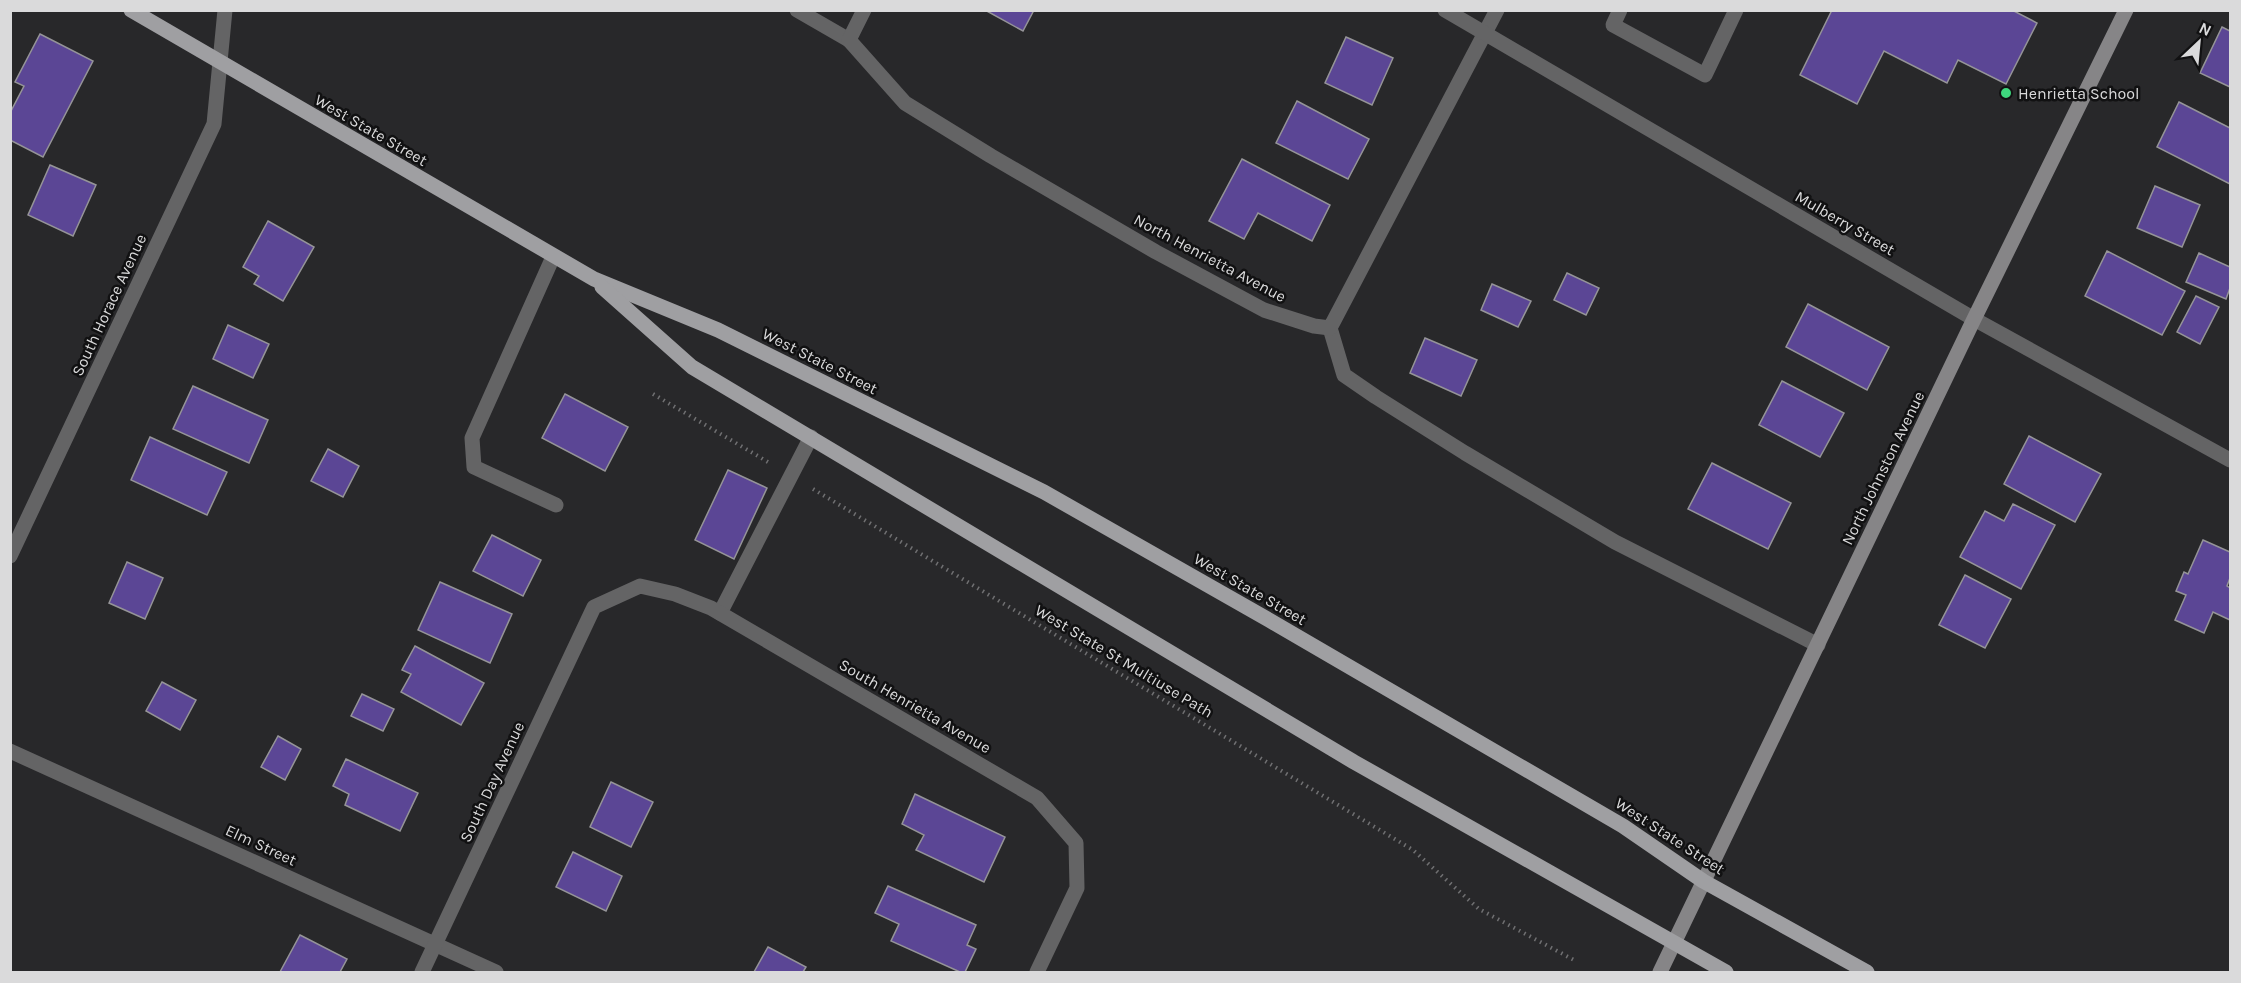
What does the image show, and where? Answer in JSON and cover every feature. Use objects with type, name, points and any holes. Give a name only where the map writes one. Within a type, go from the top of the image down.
[{"type":"main road","name":"West State Street","points":[[131,10],[594,279],[718,330],[1044,492],[1623,826],[1703,881],[1867,972]]},
{"type":"main road","name":"West State Street","points":[[594,279],[692,367],[1364,768],[1726,972]]},
{"type":"street","name":"South Horace Avenue","points":[[10,556],[214,124],[225,10]]},
{"type":"street","name":"North Henrietta Avenue","points":[[797,10],[849,40],[905,104],[991,156],[1156,252],[1264,310],[1314,327],[1330,328]]},
{"type":"street","points":[[849,40],[864,10]]},
{"type":"street","name":"Mulberry Street","points":[[1445,10],[1974,319],[2230,460]]},
{"type":"street","points":[[1497,10],[1330,328],[1344,375],[1465,453],[1615,542],[1818,645]]},
{"type":"street","points":[[1620,10],[1614,25],[1705,75],[1736,10]]},
{"type":"street","name":"North Johnston Avenue","points":[[1660,972],[1974,319],[2126,10]]},
{"type":"street","points":[[553,257],[472,438],[474,467],[556,505]]},
{"type":"street","points":[[720,613],[811,437]]},
{"type":"street","name":"South Henrietta Avenue","points":[[594,607],[640,586],[675,594],[720,613],[1037,798],[1076,843],[1077,888],[1037,972]]},
{"type":"street","name":"South Day Avenue","points":[[422,972],[594,607]]},
{"type":"street","name":"Elm Street","points":[[10,751],[496,972]]},
{"type":"path","name":"West State St Multiuse Path","points":[[653,394],[742,445],[1413,850],[1479,909],[1574,960]]},
{"type":"building","points":[[985,10],[1034,10],[1023,31]]},
{"type":"building","points":[[1832,10],[2012,10],[2037,23],[2006,84],[1958,60],[1947,83],[1884,51],[1857,104],[1800,75]]},
{"type":"building","points":[[2222,27],[2230,31],[2230,87],[2200,73]]},
{"type":"building","points":[[40,34],[93,61],[43,157],[10,140],[10,113],[24,86],[15,82]]},
{"type":"building","points":[[1346,37],[1393,58],[1372,105],[1325,83]]},
{"type":"building","points":[[1297,101],[1369,139],[1348,179],[1276,143]]},
{"type":"building","points":[[2179,102],[2230,128],[2230,184],[2157,147]]},
{"type":"building","points":[[1242,159],[1330,205],[1312,241],[1258,213],[1244,239],[1209,221]]},
{"type":"building","points":[[50,165],[96,185],[73,236],[28,215]]},
{"type":"building","points":[[2155,186],[2200,205],[2182,247],[2137,228]]},
{"type":"building","points":[[268,221],[314,247],[283,301],[254,284],[259,276],[243,267]]},
{"type":"building","points":[[2107,251],[2185,291],[2162,335],[2085,296]]},
{"type":"building","points":[[2199,253],[2230,267],[2230,288],[2226,299],[2186,282]]},
{"type":"building","points":[[1567,273],[1599,288],[1586,315],[1554,300]]},
{"type":"building","points":[[1492,284],[1531,301],[1518,327],[1481,310]]},
{"type":"building","points":[[2196,296],[2219,307],[2200,344],[2177,332]]},
{"type":"building","points":[[1808,304],[1889,347],[1867,390],[1786,347]]},
{"type":"building","points":[[228,325],[269,344],[253,378],[213,359]]},
{"type":"building","points":[[1425,338],[1477,360],[1461,396],[1410,373]]},
{"type":"building","points":[[1782,381],[1844,413],[1820,457],[1759,425]]},
{"type":"building","points":[[193,386],[268,420],[249,463],[173,429]]},
{"type":"building","points":[[565,394],[628,427],[605,471],[542,438]]},
{"type":"building","points":[[2029,436],[2101,474],[2075,522],[2004,484]]},
{"type":"building","points":[[150,437],[227,472],[207,515],[131,480]]},
{"type":"building","points":[[328,449],[359,466],[343,497],[311,481]]},
{"type":"building","points":[[1712,463],[1791,503],[1768,549],[1688,509]]},
{"type":"building","points":[[728,470],[767,488],[734,559],[695,540]]},
{"type":"building","points":[[2013,504],[2055,525],[2021,589],[1960,557],[1985,511],[2004,521]]},
{"type":"building","points":[[492,535],[541,560],[523,596],[473,571]]},
{"type":"building","points":[[2203,540],[2230,552],[2230,578],[2227,586],[2230,588],[2230,620],[2213,612],[2204,633],[2175,620],[2186,595],[2176,591],[2184,572],[2188,574]]},
{"type":"building","points":[[127,562],[163,578],[145,619],[109,603]]},
{"type":"building","points":[[1965,575],[2011,599],[1985,648],[1939,625]]},
{"type":"building","points":[[440,582],[512,614],[490,663],[418,630]]},
{"type":"building","points":[[415,646],[484,683],[461,725],[401,692],[411,674],[402,670]]},
{"type":"building","points":[[162,682],[196,700],[180,730],[146,711]]},
{"type":"building","points":[[362,694],[394,709],[383,731],[351,716]]},
{"type":"building","points":[[278,736],[301,749],[285,780],[261,767]]},
{"type":"building","points":[[346,759],[418,793],[400,831],[345,805],[349,794],[333,786]]},
{"type":"building","points":[[611,782],[653,802],[631,847],[590,827]]},
{"type":"building","points":[[915,794],[1005,837],[984,882],[916,850],[924,835],[902,824]]},
{"type":"building","points":[[573,852],[622,876],[606,911],[556,887]]},
{"type":"building","points":[[888,886],[976,925],[967,945],[976,949],[965,972],[960,972],[891,941],[899,924],[875,913]]},
{"type":"building","points":[[300,935],[347,959],[340,972],[280,972]]},
{"type":"building","points":[[768,947],[806,967],[803,972],[754,972]]},
{"type":"place","name":"Henrietta School","points":[[2006,93]]}]
